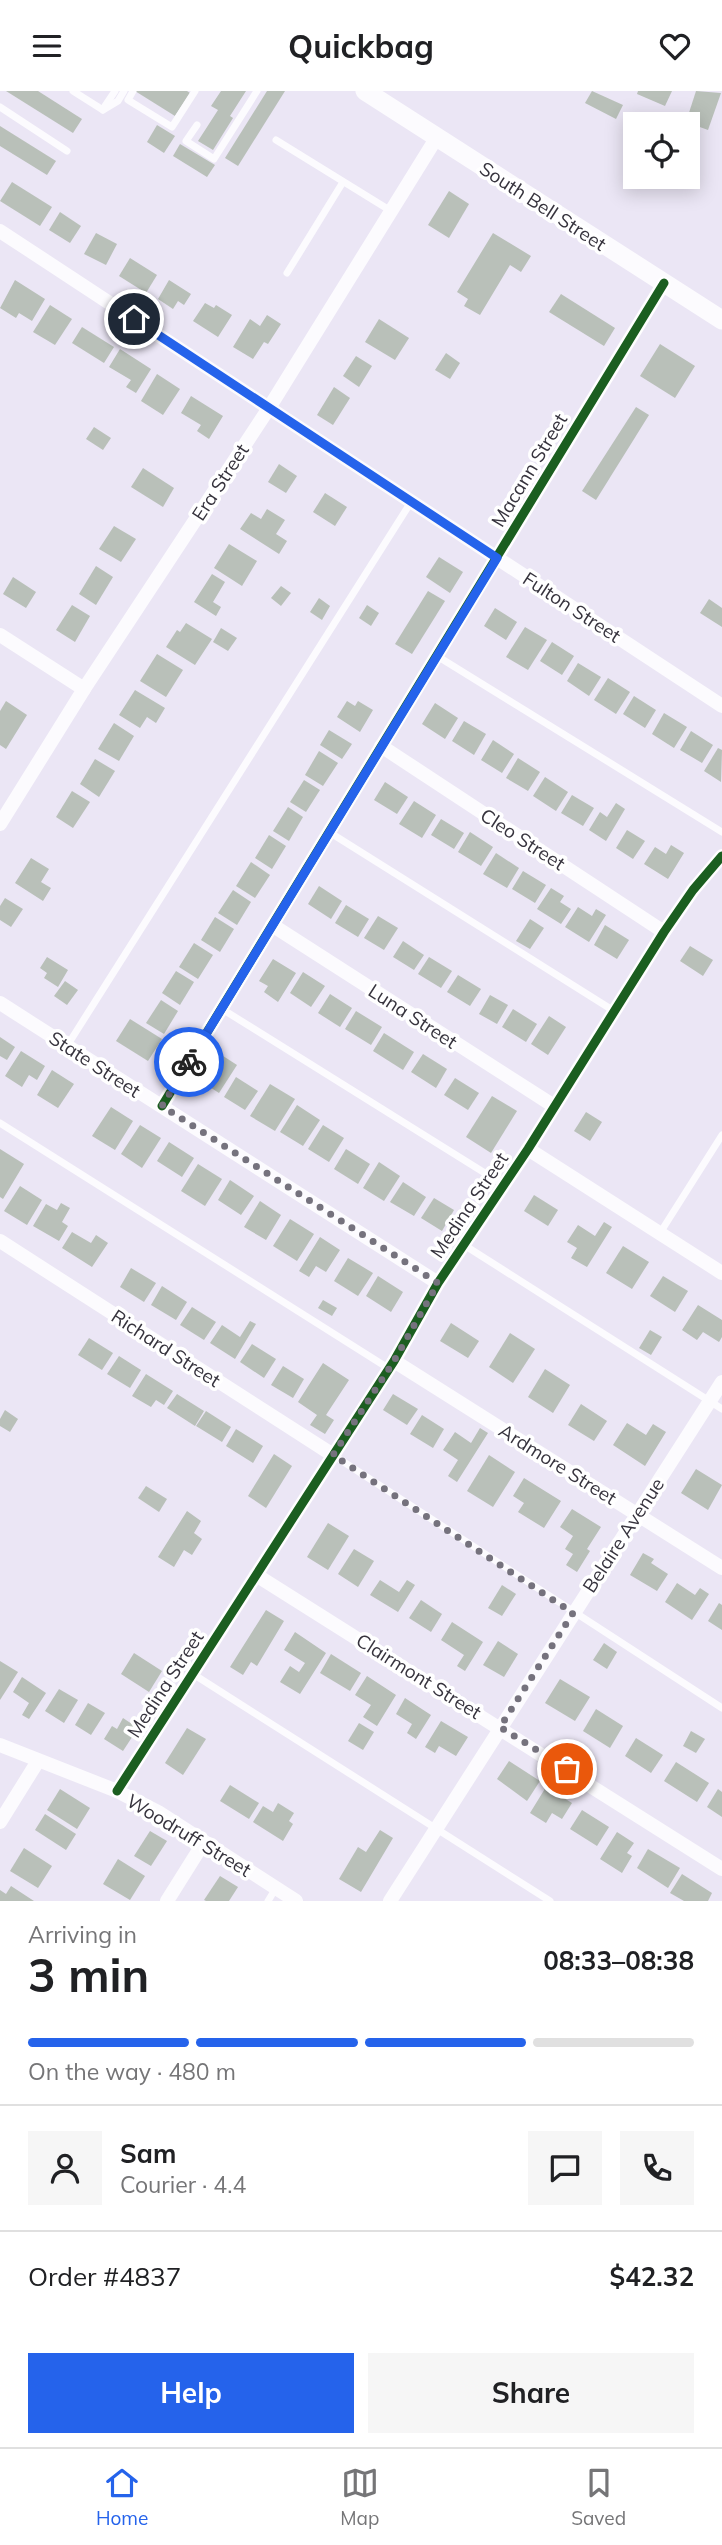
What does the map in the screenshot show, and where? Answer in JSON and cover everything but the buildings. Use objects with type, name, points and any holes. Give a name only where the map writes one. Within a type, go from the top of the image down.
[{"type":"main road","name":"South Bell Street","points":[[365,91],[722,320]]},
{"type":"street","name":"Era Street","points":[[0,824],[84,688],[269,408],[437,137]]},
{"type":"street","name":"Fulton Street","points":[[0,231],[722,706]]},
{"type":"street","name":"Macann Street","points":[[162,1106],[664,283]]},
{"type":"street","points":[[0,635],[84,688]]},
{"type":"street","name":"Cleo Street","points":[[381,746],[664,932]]},
{"type":"street","name":"Medina Street","points":[[117,1791],[664,932],[693,890],[722,856]]},
{"type":"street","name":"Luna Street","points":[[272,925],[554,1106]]},
{"type":"street","name":"State Street","points":[[0,1003],[438,1283]]},
{"type":"street","points":[[528,1149],[722,1273]]},
{"type":"street","name":"Richard Street","points":[[0,1241],[333,1455]]},
{"type":"street","name":"Ardmore Street","points":[[391,1364],[637,1513],[722,1568]]},
{"type":"street","name":"Belaire Avenue","points":[[390,1901],[637,1513],[716,1405],[722,1383]]},
{"type":"street","name":"Clairmont Street","points":[[256,1575],[722,1869]]},
{"type":"street","name":"Woodruff Street","points":[[0,1745],[117,1791],[158,1812],[204,1842],[272,1895],[296,1901]]},
{"type":"street","points":[[0,1822],[38,1761]]},
{"type":"street","points":[[167,1901],[204,1842]]},
{"type":"lane","points":[[73,91],[103,110]]},
{"type":"lane","points":[[103,110],[115,91]]},
{"type":"lane","points":[[103,110],[118,101],[124,91]]},
{"type":"lane","points":[[133,91],[128,100],[172,127],[195,91]]},
{"type":"lane","points":[[197,125],[186,141],[214,159],[257,91]]},
{"type":"lane","points":[[0,107],[67,151]]},
{"type":"lane","points":[[276,140],[391,211]]},
{"type":"lane","points":[[287,274],[343,182]]},
{"type":"lane","points":[[67,1046],[411,501]]},
{"type":"lane","points":[[437,656],[722,832]]},
{"type":"lane","points":[[329,832],[614,1011]]},
{"type":"lane","points":[[221,1009],[504,1185]]},
{"type":"lane","points":[[0,1123],[391,1364]]},
{"type":"lane","points":[[660,1233],[722,1135]]},
{"type":"lane","points":[[463,1245],[716,1405]]},
{"type":"lane","points":[[333,1455],[722,1708]]},
{"type":"lane","points":[[193,1674],[550,1901]]},
{"type":"cycle path","points":[[162,1106],[664,283]]},
{"type":"cycle path","points":[[117,1791],[394,1361],[438,1283],[528,1149],[664,932],[693,890],[722,856]]},
{"type":"way so far","points":[[189,1062],[162,1106],[438,1283],[394,1361],[333,1455],[573,1613],[500,1727],[567,1769]]},
{"type":"route","points":[[134,319],[497,558],[189,1062]]}]
